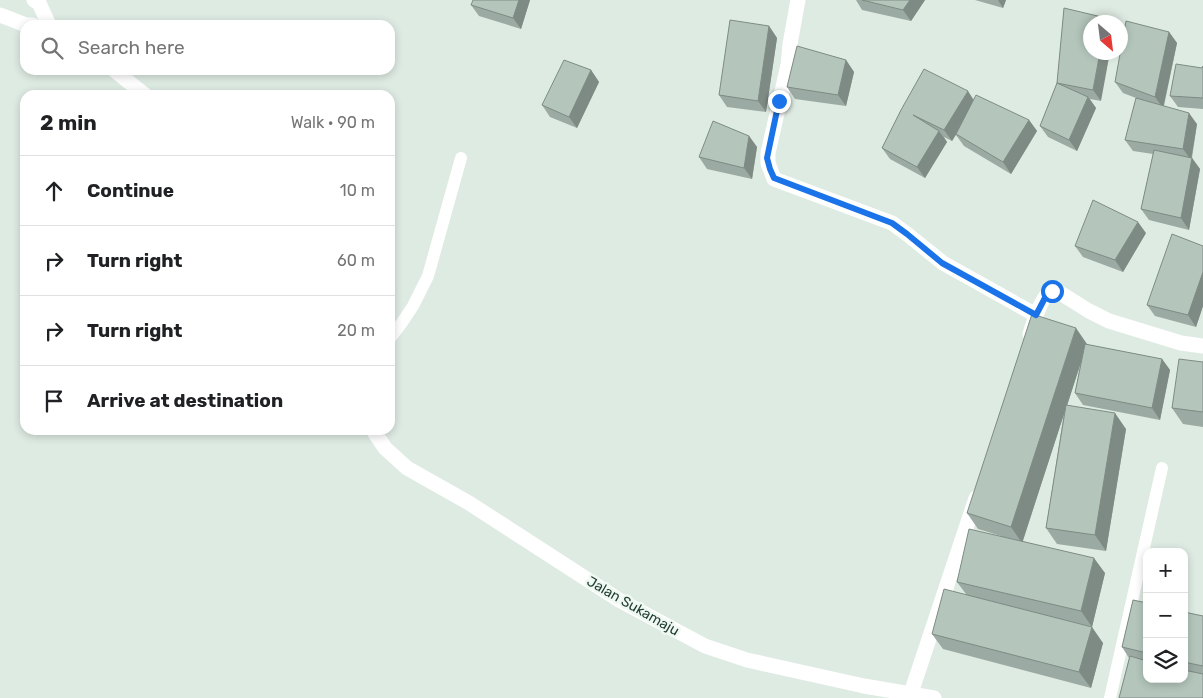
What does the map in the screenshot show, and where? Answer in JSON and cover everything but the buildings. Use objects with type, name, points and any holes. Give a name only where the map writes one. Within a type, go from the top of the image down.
[{"type":"street","points":[[34,0],[39,3],[47,20]]},
{"type":"street","points":[[798,0],[788,64],[768,153],[768,163],[774,178],[892,223],[942,263],[1036,315]]},
{"type":"street","points":[[0,14],[20,22]]},
{"type":"street","points":[[120,75],[139,90]]},
{"type":"street","points":[[1025,350],[1036,315],[1047,294],[1052,291],[1057,291],[1109,321],[1181,343],[1203,346]]},
{"type":"street","name":"Jalan Sukamaju","points":[[376,435],[384,448],[407,468],[469,503],[619,600],[706,646],[747,660],[864,686],[934,698]]},
{"type":"street","points":[[911,694],[982,480]]},
{"type":"lane","points":[[395,332],[413,306],[428,276],[461,158]]},
{"type":"lane","points":[[1110,698],[1162,468]]},
{"type":"route","points":[[779,101],[767,158],[774,178],[892,223],[942,263],[1036,315],[1047,294],[1052,291]]}]
